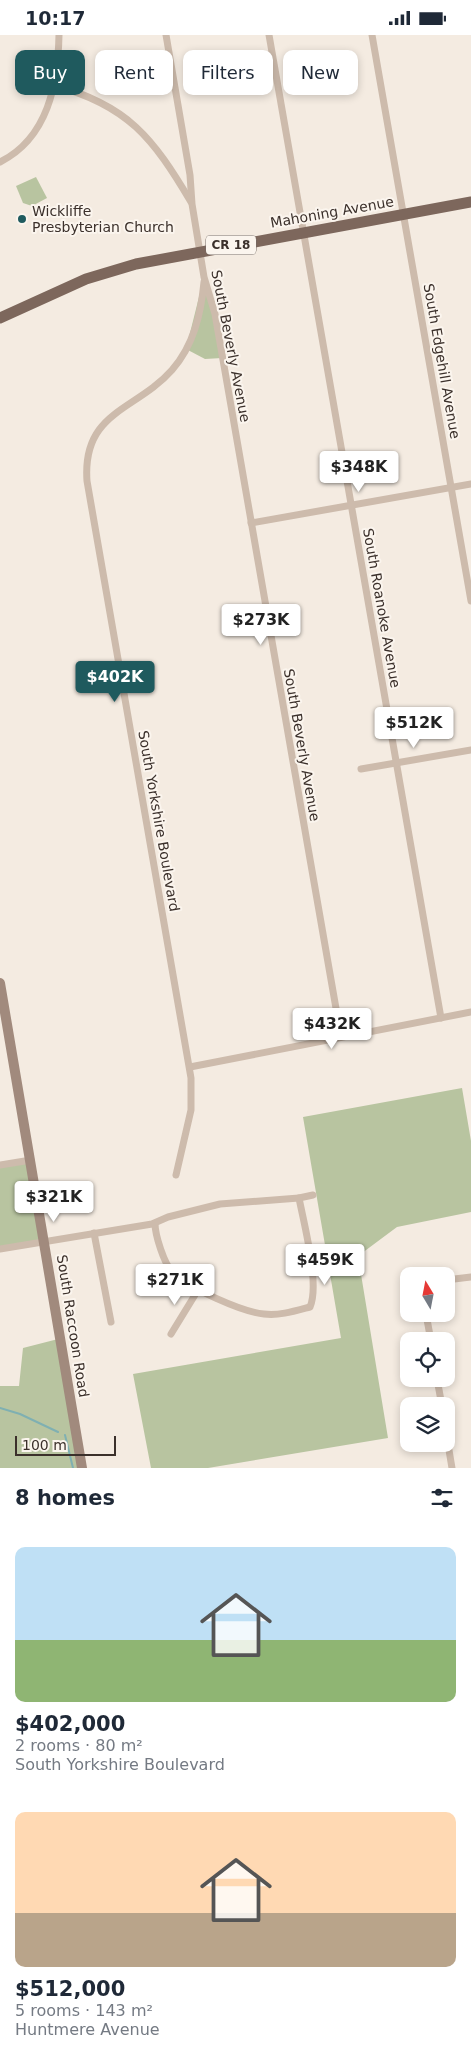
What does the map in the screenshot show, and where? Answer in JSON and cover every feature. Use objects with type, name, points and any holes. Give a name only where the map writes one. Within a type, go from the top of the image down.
[{"type":"main road","name":"Mahoning Avenue","points":[[0,318],[86,279],[136,264],[471,202]]},
{"type":"street","points":[[58,50],[59,35]]},
{"type":"street","name":"South Beverly Avenue","points":[[166,35],[190,175],[192,205],[204,277],[215,314],[341,1037]]},
{"type":"street","name":"South Roanoke Avenue","points":[[269,35],[441,1018]]},
{"type":"street","name":"South Edgehill Avenue","points":[[372,35],[471,601]]},
{"type":"street","points":[[0,162],[22,147],[36,132],[45,116],[51,95]]},
{"type":"street","points":[[83,95],[95,99],[133,123],[159,151],[192,205]]},
{"type":"street","name":"South Yorkshire Boulevard","points":[[176,1175],[191,1110],[190,1067],[87,481],[86,465],[93,439],[105,422],[166,376],[183,355],[197,323],[204,277]]},
{"type":"street","points":[[251,523],[471,484]]},
{"type":"street","points":[[361,769],[471,750]]},
{"type":"street","name":"South Raccoon Road","points":[[0,983],[82,1468]]},
{"type":"street","points":[[190,1067],[471,1012]]},
{"type":"street","points":[[0,1165],[31,1160]]},
{"type":"street","points":[[0,1249],[155,1223],[220,1204],[299,1198],[313,1195]]},
{"type":"street","points":[[155,1223],[160,1248],[172,1272],[198,1290],[255,1313],[290,1312],[310,1307],[314,1297],[313,1279],[299,1198]]},
{"type":"street","points":[[94,1233],[111,1322]]},
{"type":"street","points":[[455,1279],[471,1277]]},
{"type":"street","points":[[171,1333],[198,1290]]},
{"type":"street","points":[[449,1452],[452,1468]]},
{"type":"green space","points":[[36,177],[47,198],[32,206],[23,203],[16,186]]},
{"type":"green space","points":[[204,277],[222,358],[205,359],[186,349]]},
{"type":"green space","points":[[462,1088],[471,1141],[471,1212],[397,1227],[358,1256],[388,1438],[208,1468],[151,1468],[133,1374],[341,1338],[303,1117]]},
{"type":"green space","points":[[31,1160],[45,1241],[0,1249],[0,1165]]},
{"type":"green space","points":[[62,1338],[82,1468],[0,1468],[0,1386],[19,1386],[23,1348]]},
{"type":"waterway","points":[[0,1408],[20,1414],[58,1432]]},
{"type":"waterway","points":[[65,1435],[73,1468]]},
{"type":"place","name":"Wickliffe Presbyterian Church","points":[[22,219]]}]
